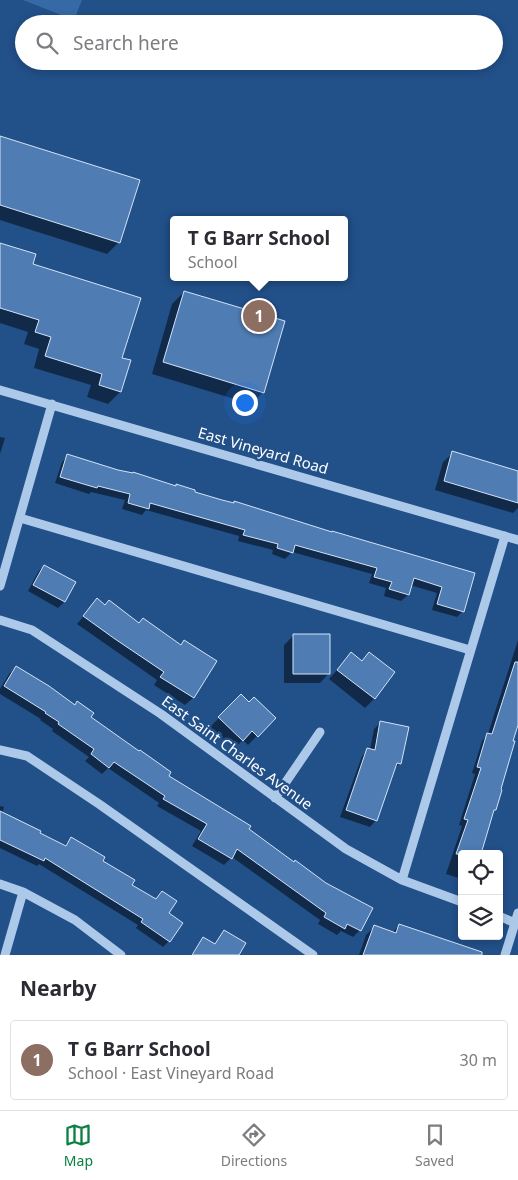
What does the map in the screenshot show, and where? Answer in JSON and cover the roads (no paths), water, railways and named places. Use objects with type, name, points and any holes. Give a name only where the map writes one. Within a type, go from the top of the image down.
[{"type":"street","name":"East Vineyard Road","points":[[0,390],[518,540]]},
{"type":"street","points":[[0,586],[52,404]]},
{"type":"street","points":[[20,518],[470,650]]},
{"type":"street","points":[[402,880],[505,536]]},
{"type":"street","name":"East Saint Charles Avenue","points":[[0,620],[32,630],[161,714],[346,849],[402,880],[458,901]]},
{"type":"street","points":[[275,798],[320,732]]},
{"type":"street","points":[[0,750],[27,756],[99,804],[313,955]]},
{"type":"street","points":[[0,884],[23,892],[75,920],[121,955]]},
{"type":"street","points":[[5,955],[23,892]]},
{"type":"street","points":[[505,955],[518,913]]},
{"type":"street","points":[[503,918],[515,922]]},
{"type":"place","name":"T G Barr School","points":[[259,316]]}]
